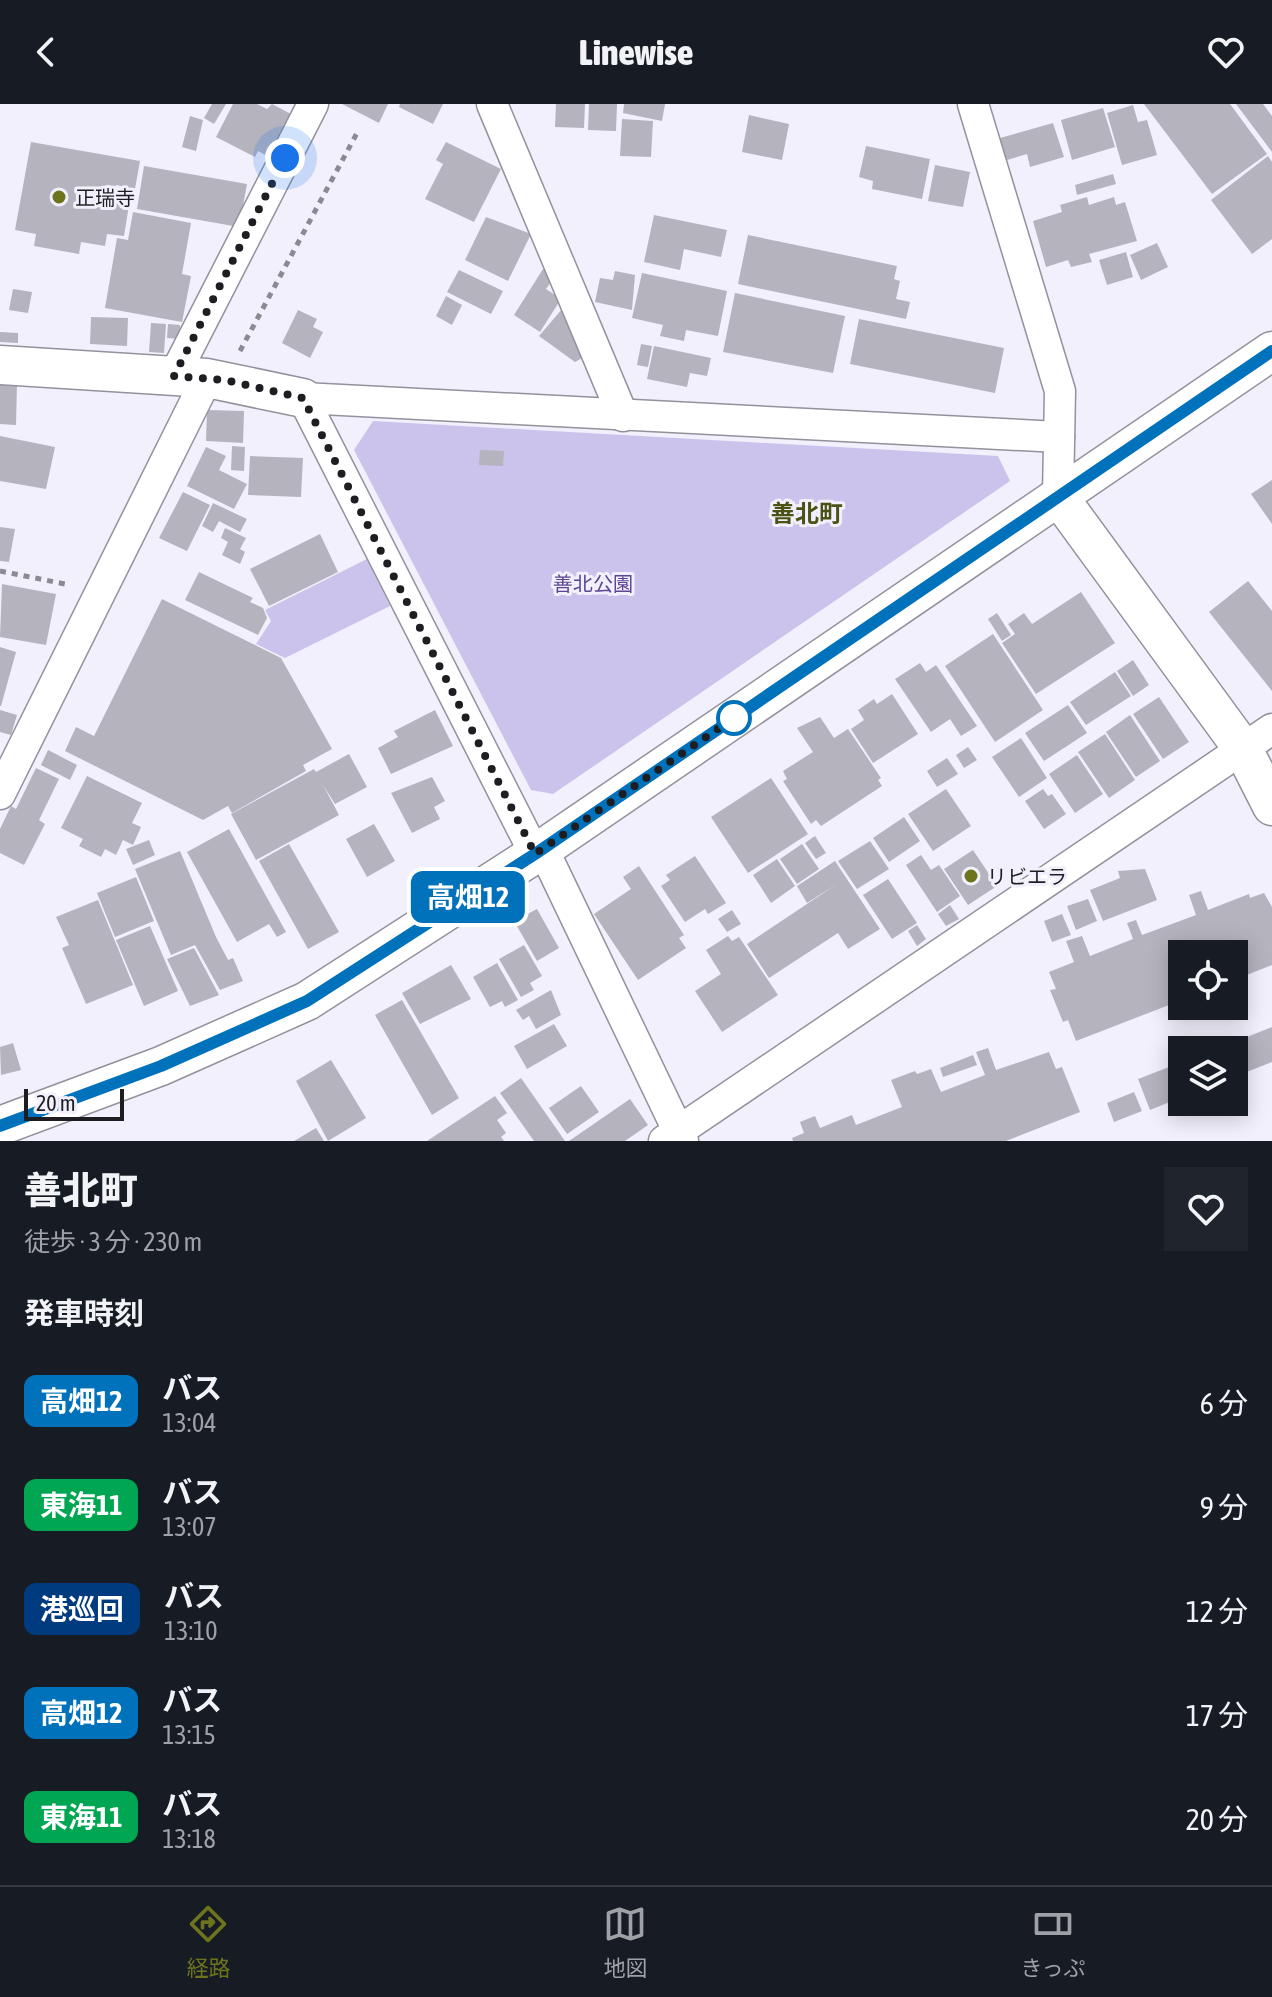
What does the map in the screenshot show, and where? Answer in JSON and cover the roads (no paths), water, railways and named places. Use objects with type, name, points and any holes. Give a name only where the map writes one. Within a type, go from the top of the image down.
[{"type":"street","points":[[0,794],[202,378],[313,104]]},
{"type":"street","points":[[492,104],[623,416]]},
{"type":"street","points":[[973,104],[1060,391],[1058,496],[1258,739],[1272,806]]},
{"type":"street","points":[[0,1126],[161,1066],[307,1001],[539,851],[1272,351]]},
{"type":"street","points":[[0,365],[202,378],[303,398],[1059,437]]},
{"type":"street","points":[[303,398],[539,851],[675,1138],[1258,739]]},
{"type":"place","name":"正瑞寺","points":[[59,197]]},
{"type":"place","name":"リビエラ","points":[[971,876]]},
{"type":"district","name":"善北町","points":[[807,513]]},
{"type":"park label","name":"善北公園","points":[[593,583]]}]
